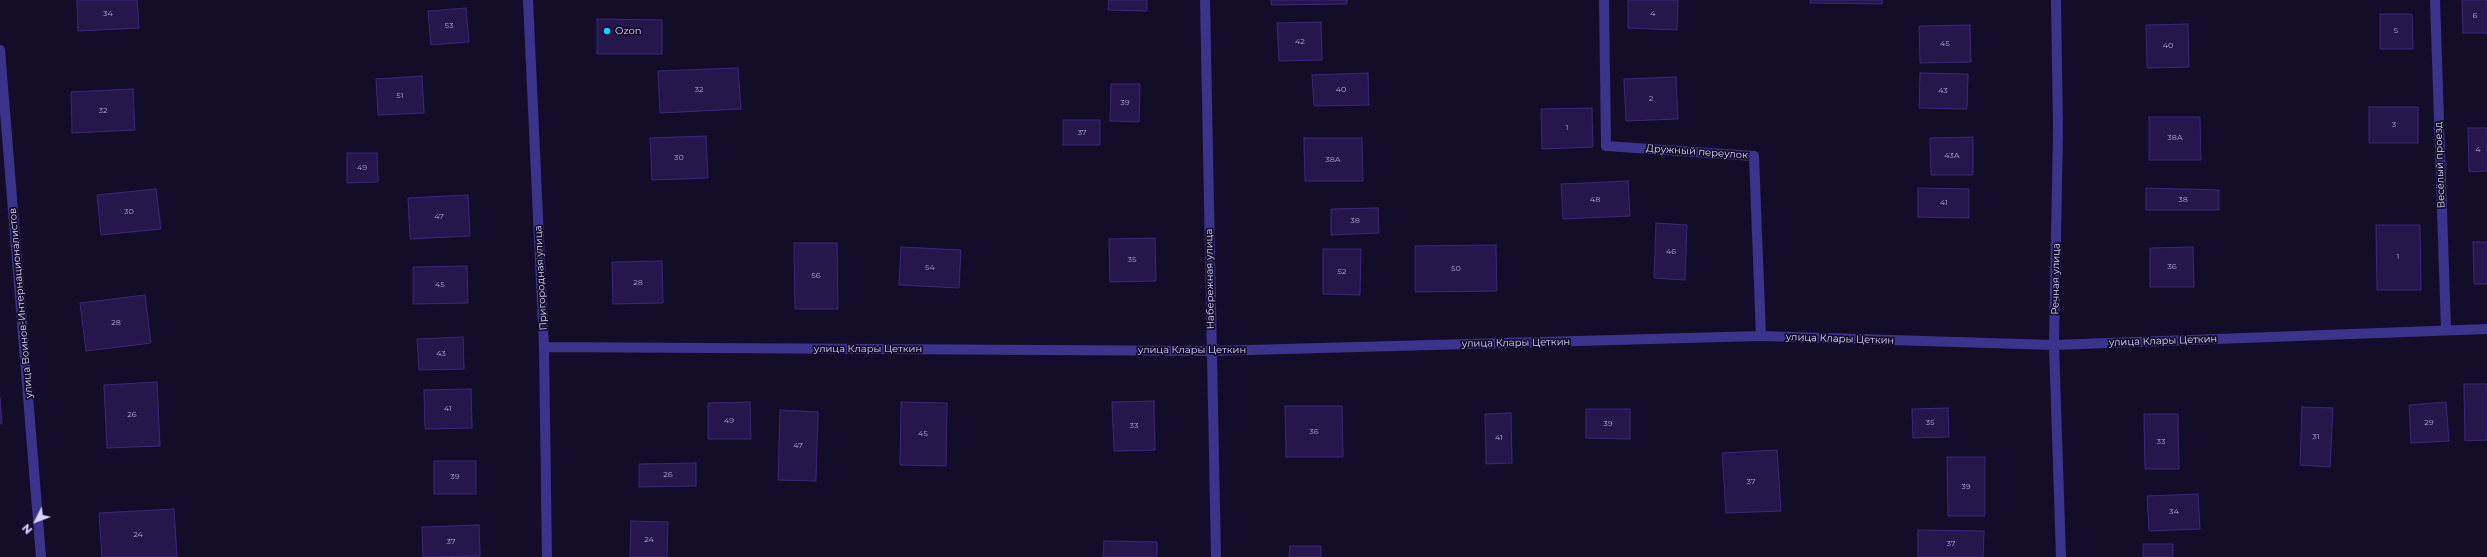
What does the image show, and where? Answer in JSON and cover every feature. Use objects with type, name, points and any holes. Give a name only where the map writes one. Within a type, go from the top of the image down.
[{"type":"street","name":"Пригородная улица","points":[[528,0],[544,347],[547,557]]},
{"type":"street","name":"Набережная улица","points":[[1205,0],[1216,557]]},
{"type":"street","name":"Дружный переулок","points":[[1604,0],[1606,146],[1754,156],[1761,336]]},
{"type":"street","name":"Речная улица","points":[[2056,0],[2058,129],[2054,345],[2061,557]]},
{"type":"street","name":"Весёлый проезд","points":[[2435,0],[2446,329]]},
{"type":"street","name":"улица Воинов-Интернационалистов","points":[[0,50],[41,557]]},
{"type":"street","name":"улица Клары Цеткин","points":[[544,347],[1211,351],[1761,336],[2054,345],[2446,329],[2487,329]]},
{"type":"building","points":[[77,0],[137,0],[139,28],[78,31]]},
{"type":"building","points":[[1109,0],[1147,0],[1147,11],[1108,10]]},
{"type":"building","points":[[1271,0],[1347,0],[1347,4],[1271,5]]},
{"type":"building","points":[[1628,0],[1678,0],[1677,30],[1628,28]]},
{"type":"building","points":[[1810,0],[1882,0],[1882,4],[1810,3]]},
{"type":"building","points":[[2462,0],[2487,0],[2487,33],[2463,33]]},
{"type":"building","points":[[466,8],[469,42],[431,45],[428,11]]},
{"type":"building","points":[[2380,14],[2412,14],[2413,49],[2380,49]]},
{"type":"building","points":[[597,19],[662,20],[662,54],[597,54]]},
{"type":"building","points":[[1321,22],[1322,60],[1279,61],[1277,23]]},
{"type":"building","points":[[2188,24],[2189,67],[2147,68],[2146,25]]},
{"type":"building","points":[[1970,25],[1971,62],[1920,63],[1919,26]]},
{"type":"building","points":[[738,68],[741,109],[660,113],[658,71]]},
{"type":"building","points":[[1368,73],[1369,105],[1314,106],[1312,75]]},
{"type":"building","points":[[1920,73],[1968,74],[1967,109],[1919,108]]},
{"type":"building","points":[[422,76],[424,113],[378,115],[376,79]]},
{"type":"building","points":[[1676,77],[1678,119],[1626,121],[1624,79]]},
{"type":"building","points":[[1111,84],[1140,84],[1139,122],[1110,121]]},
{"type":"building","points":[[133,89],[135,130],[72,133],[71,92]]},
{"type":"building","points":[[2369,107],[2418,107],[2418,143],[2369,143]]},
{"type":"building","points":[[1592,108],[1593,147],[1542,149],[1541,109]]},
{"type":"building","points":[[2149,117],[2200,117],[2201,160],[2149,160]]},
{"type":"building","points":[[1063,120],[1100,120],[1100,145],[1063,145]]},
{"type":"building","points":[[2468,128],[2487,128],[2487,171],[2469,172]]},
{"type":"building","points":[[706,136],[708,178],[652,180],[650,138]]},
{"type":"building","points":[[1973,137],[1973,175],[1931,175],[1930,138]]},
{"type":"building","points":[[1304,138],[1362,138],[1363,181],[1305,181]]},
{"type":"building","points":[[347,153],[377,153],[378,182],[347,183]]},
{"type":"building","points":[[1628,181],[1630,216],[1563,219],[1561,184]]},
{"type":"building","points":[[1918,188],[1969,189],[1969,218],[1918,217]]},
{"type":"building","points":[[2146,188],[2219,190],[2219,210],[2146,210]]},
{"type":"building","points":[[156,189],[161,229],[101,235],[97,195]]},
{"type":"building","points":[[468,195],[470,236],[410,239],[408,198]]},
{"type":"building","points":[[1378,208],[1379,233],[1331,235],[1331,209]]},
{"type":"building","points":[[1656,223],[1687,225],[1685,280],[1654,278]]},
{"type":"building","points":[[2376,225],[2420,225],[2421,290],[2377,290]]},
{"type":"building","points":[[1155,238],[1156,281],[1110,282],[1109,239]]},
{"type":"building","points":[[2473,242],[2487,242],[2487,284],[2474,284]]},
{"type":"building","points":[[794,243],[837,243],[838,309],[795,309]]},
{"type":"building","points":[[1496,245],[1497,291],[1415,292],[1415,246]]},
{"type":"building","points":[[901,247],[961,250],[959,288],[899,285]]},
{"type":"building","points":[[2193,247],[2194,287],[2150,287],[2150,248]]},
{"type":"building","points":[[1323,249],[1361,249],[1360,295],[1323,294]]},
{"type":"building","points":[[662,261],[663,303],[613,304],[612,262]]},
{"type":"building","points":[[467,266],[468,303],[413,304],[413,267]]},
{"type":"building","points":[[145,295],[151,343],[86,351],[80,303]]},
{"type":"building","points":[[463,337],[464,369],[419,370],[417,339]]},
{"type":"building","points":[[157,382],[160,446],[107,448],[104,385]]},
{"type":"building","points":[[2464,384],[2487,384],[2487,440],[2465,441]]},
{"type":"building","points":[[471,389],[472,428],[425,429],[424,390]]},
{"type":"building","points":[[0,398],[2,424],[0,424]]},
{"type":"building","points":[[1154,401],[1155,450],[1114,451],[1112,402]]},
{"type":"building","points":[[750,402],[751,439],[708,439],[708,403]]},
{"type":"building","points":[[901,402],[947,403],[946,466],[900,465]]},
{"type":"building","points":[[2446,402],[2449,441],[2411,443],[2409,405]]},
{"type":"building","points":[[1285,406],[1342,406],[1343,457],[1286,457]]},
{"type":"building","points":[[2302,407],[2333,408],[2330,467],[2300,465]]},
{"type":"building","points":[[1948,408],[1949,437],[1913,438],[1912,409]]},
{"type":"building","points":[[1586,409],[1630,409],[1630,439],[1586,438]]},
{"type":"building","points":[[780,410],[818,412],[816,481],[778,480]]},
{"type":"building","points":[[1511,413],[1512,463],[1486,464],[1485,414]]},
{"type":"building","points":[[2144,414],[2178,414],[2179,469],[2145,469]]},
{"type":"building","points":[[1777,450],[1781,511],[1726,513],[1722,453]]},
{"type":"building","points":[[1947,457],[1985,457],[1985,516],[1948,516]]},
{"type":"building","points":[[434,461],[476,461],[476,494],[434,494]]},
{"type":"building","points":[[696,463],[696,486],[639,487],[639,464]]},
{"type":"building","points":[[2198,494],[2200,529],[2149,531],[2147,496]]},
{"type":"building","points":[[174,509],[177,557],[102,557],[99,513]]},
{"type":"building","points":[[631,521],[668,522],[667,557],[630,557]]},
{"type":"building","points":[[479,525],[480,556],[423,557],[422,527]]},
{"type":"building","points":[[1918,530],[1984,531],[1983,557],[1918,557]]},
{"type":"building","points":[[1104,541],[1157,542],[1157,557],[1103,557]]},
{"type":"building","points":[[2143,544],[2173,544],[2173,557],[2143,557]]},
{"type":"building","points":[[1290,546],[1321,546],[1321,557],[1289,557]]},
{"type":"place","name":"Ozon","points":[[607,31]]}]
